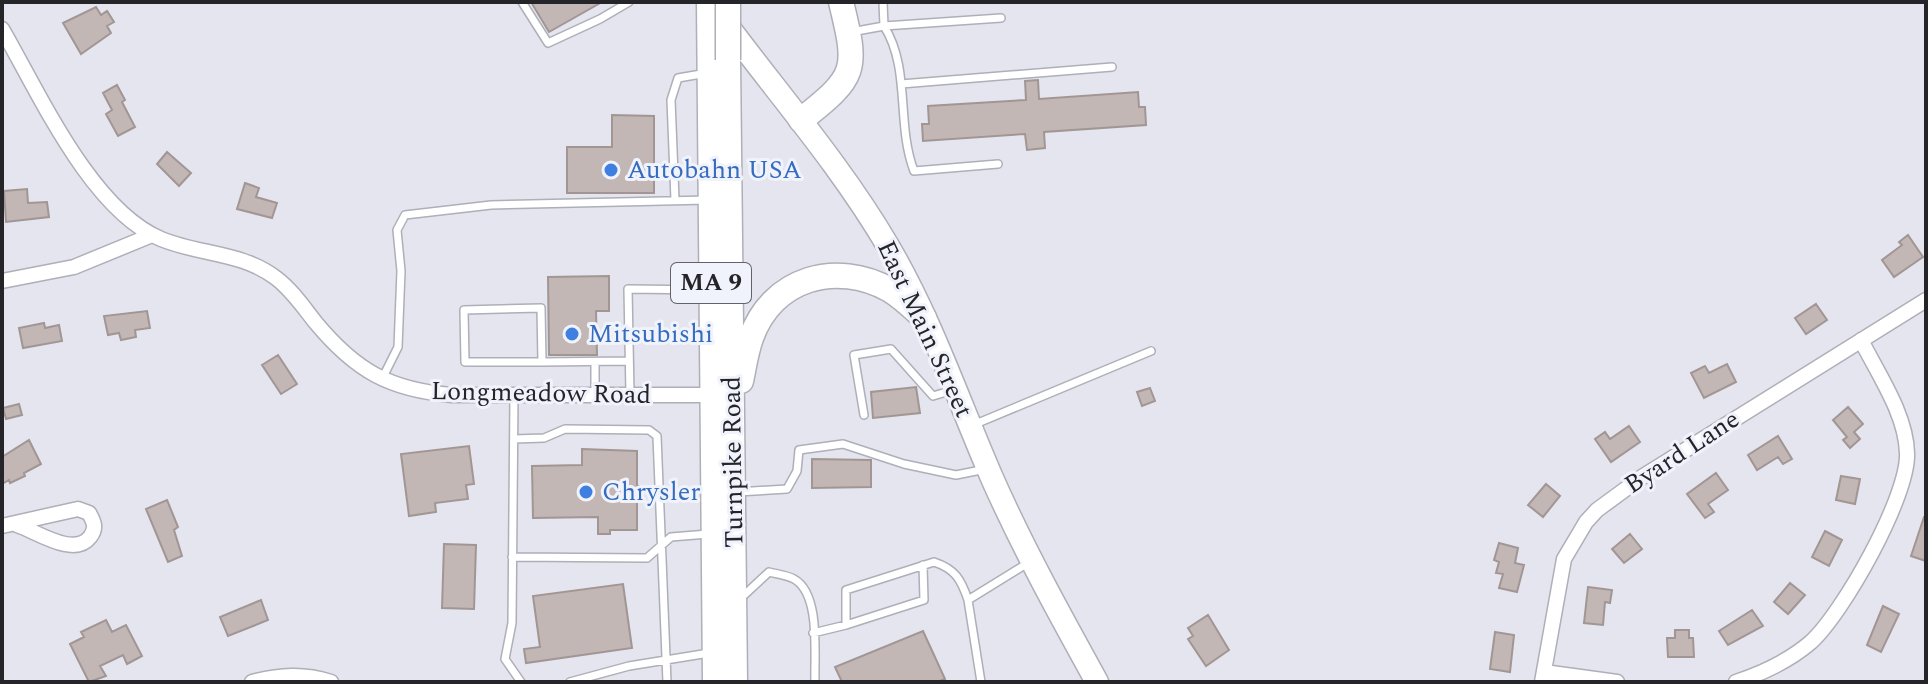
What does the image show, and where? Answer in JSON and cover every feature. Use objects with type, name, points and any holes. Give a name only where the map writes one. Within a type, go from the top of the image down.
[{"type":"highway","name":"Turnpike Road","points":[[709,2],[709,33],[719,66],[732,423],[735,682]]},
{"type":"highway","name":"Turnpike Road","points":[[715,682],[711,200],[719,66],[728,2]]},
{"type":"highway","points":[[801,120],[831,97],[849,75],[852,60],[841,2]]},
{"type":"highway","points":[[732,423],[751,339],[761,318],[775,300],[801,282],[828,275],[868,282],[891,291],[924,318]]},
{"type":"main road","name":"East Main Street","points":[[709,2],[801,120],[883,238],[924,318],[1031,561],[1097,682]]},
{"type":"street","name":"Longmeadow Road","points":[[2,29],[57,125],[110,203],[133,224],[152,235],[190,249],[251,262],[277,279],[340,348],[382,379],[421,392],[452,395],[712,395]]},
{"type":"street","points":[[2,281],[74,267],[152,235]]},
{"type":"street","name":"Byard Lane","points":[[1543,677],[1564,559],[1592,516],[1642,477],[1926,300]]},
{"type":"street","points":[[1736,682],[1766,671],[1791,657],[1829,622],[1884,528],[1903,483],[1908,454],[1906,440],[1896,410],[1861,340]]},
{"type":"street","points":[[78,509],[89,513],[95,525],[93,534],[77,545],[49,540],[39,532],[10,525],[78,509]]},
{"type":"street","points":[[252,682],[282,675],[313,676],[331,682]]},
{"type":"street","points":[[1543,677],[1617,682]]},
{"type":"lane","points":[[522,2],[548,43],[629,2]]},
{"type":"lane","points":[[883,2],[884,26],[896,45],[907,153],[914,171],[998,164]]},
{"type":"lane","points":[[849,33],[884,26],[1001,18]]},
{"type":"lane","points":[[675,200],[671,100],[678,78],[719,66]]},
{"type":"lane","points":[[901,84],[1112,67]]},
{"type":"lane","points":[[382,379],[398,347],[401,271],[397,230],[405,215],[491,205],[711,200]]},
{"type":"lane","points":[[630,394],[628,289],[711,290]]},
{"type":"lane","points":[[542,362],[541,308],[464,310],[465,362],[542,362],[595,362],[628,361]]},
{"type":"lane","points":[[864,415],[854,355],[891,349],[933,396],[955,389]]},
{"type":"lane","points":[[971,426],[1151,351]]},
{"type":"lane","points":[[595,362],[595,394]]},
{"type":"lane","points":[[514,395],[512,623],[505,659],[521,682]]},
{"type":"lane","points":[[514,439],[544,438],[565,429],[649,430],[657,436],[667,682]]},
{"type":"lane","points":[[733,492],[787,489],[797,471],[799,450],[843,444],[904,464],[956,475],[988,469]]},
{"type":"lane","points":[[512,557],[647,558],[671,537],[714,533]]},
{"type":"lane","points":[[968,600],[1031,561]]},
{"type":"lane","points":[[846,625],[846,590],[934,562],[952,569],[961,579],[968,600],[981,682]]},
{"type":"lane","points":[[813,633],[924,600],[923,565]]},
{"type":"lane","points":[[735,604],[769,572],[794,578],[804,587],[812,602],[815,682]]},
{"type":"lane","points":[[570,682],[629,666],[715,652]]},
{"type":"building","points":[[531,2],[602,2],[549,32]]},
{"type":"building","points":[[96,7],[101,15],[107,11],[114,22],[107,26],[111,33],[81,54],[63,23]]},
{"type":"building","points":[[1038,80],[1039,99],[1138,92],[1139,107],[1145,107],[1146,125],[1044,132],[1045,148],[1027,150],[1025,134],[923,141],[922,124],[929,124],[928,106],[1026,100],[1025,81]]},
{"type":"building","points":[[117,85],[135,127],[118,136],[106,114],[112,110],[103,93]]},
{"type":"building","name":"Autobahn USA","points":[[612,115],[654,116],[654,193],[567,193],[567,147],[612,147]]},
{"type":"building","points":[[167,152],[191,173],[179,186],[157,164]]},
{"type":"building","points":[[245,183],[259,188],[256,197],[277,203],[272,218],[237,209]]},
{"type":"building","points":[[27,189],[28,203],[47,202],[49,217],[6,222],[4,191]]},
{"type":"building","points":[[1908,235],[1923,257],[1894,277],[1882,260],[1902,245],[1899,242]]},
{"type":"building","name":"Mitsubishi","points":[[609,276],[609,311],[596,311],[597,355],[549,355],[548,277]]},
{"type":"building","points":[[1816,304],[1827,320],[1806,334],[1795,318]]},
{"type":"building","points":[[147,311],[150,328],[135,330],[136,337],[121,340],[119,333],[108,335],[104,316]]},
{"type":"building","points":[[44,323],[45,328],[59,325],[62,341],[23,348],[19,328]]},
{"type":"building","points":[[278,355],[297,384],[281,394],[262,365]]},
{"type":"building","points":[[1727,364],[1736,382],[1704,398],[1691,373],[1705,366],[1709,373]]},
{"type":"building","points":[[916,387],[920,413],[873,418],[871,392]]},
{"type":"building","points":[[1150,388],[1155,401],[1142,406],[1137,392]]},
{"type":"building","points":[[19,404],[22,415],[6,419],[3,408]]},
{"type":"building","points":[[1848,407],[1863,424],[1854,432],[1860,439],[1850,448],[1843,440],[1847,437],[1833,420]]},
{"type":"building","points":[[1629,426],[1640,442],[1611,462],[1595,439],[1605,432],[1610,439]]},
{"type":"building","points":[[1778,436],[1792,459],[1783,464],[1778,457],[1757,470],[1748,455]]},
{"type":"building","points":[[29,440],[41,464],[24,473],[25,476],[2,484],[2,457]]},
{"type":"building","points":[[469,446],[474,484],[466,485],[468,499],[435,503],[436,512],[409,516],[401,454]]},
{"type":"building","name":"Chrysler","points":[[582,449],[637,451],[640,498],[637,498],[637,530],[610,530],[610,534],[598,534],[598,517],[533,518],[532,466],[582,465]]},
{"type":"building","points":[[812,459],[871,460],[871,487],[812,488]]},
{"type":"building","points":[[1716,473],[1728,490],[1708,504],[1714,512],[1705,518],[1687,494]]},
{"type":"building","points":[[1841,476],[1860,479],[1855,504],[1836,500]]},
{"type":"building","points":[[1546,484],[1560,496],[1543,517],[1528,505]]},
{"type":"building","points":[[167,500],[178,527],[174,530],[182,556],[168,562],[146,509]]},
{"type":"building","points":[[1926,517],[1926,561],[1911,556]]},
{"type":"building","points":[[1825,531],[1842,540],[1829,566],[1812,557]]},
{"type":"building","points":[[1630,534],[1642,549],[1624,563],[1612,549]]},
{"type":"building","points":[[1499,543],[1518,548],[1515,563],[1524,565],[1517,592],[1499,588],[1503,574],[1496,573],[1499,562],[1494,560]]},
{"type":"building","points":[[444,544],[476,545],[474,609],[442,608]]},
{"type":"building","points":[[1790,583],[1805,595],[1788,614],[1774,602]]},
{"type":"building","points":[[623,584],[632,648],[526,663],[524,649],[540,647],[533,596]]},
{"type":"building","points":[[1588,587],[1612,590],[1610,603],[1605,602],[1603,625],[1584,623]]},
{"type":"building","points":[[261,600],[268,620],[228,636],[220,617]]},
{"type":"building","points":[[1883,606],[1899,614],[1881,652],[1867,645]]},
{"type":"building","points":[[1752,610],[1763,626],[1728,645],[1719,631]]},
{"type":"building","points":[[1208,615],[1229,650],[1206,666],[1188,639],[1193,636],[1188,628]]},
{"type":"building","points":[[106,620],[112,632],[126,625],[142,656],[127,664],[123,655],[100,666],[106,676],[89,682],[70,644],[84,637],[81,632]]},
{"type":"building","points":[[1675,630],[1689,630],[1689,638],[1693,638],[1694,657],[1668,657],[1667,638],[1675,638]]},
{"type":"building","points":[[923,631],[945,679],[937,682],[842,682],[835,667]]},
{"type":"building","points":[[1495,632],[1514,635],[1510,672],[1490,669]]},
{"type":"place","name":"Autobahn USA","points":[[611,170]]},
{"type":"place","name":"Mitsubishi","points":[[572,334]]},
{"type":"place","name":"Chrysler","points":[[586,492]]}]
